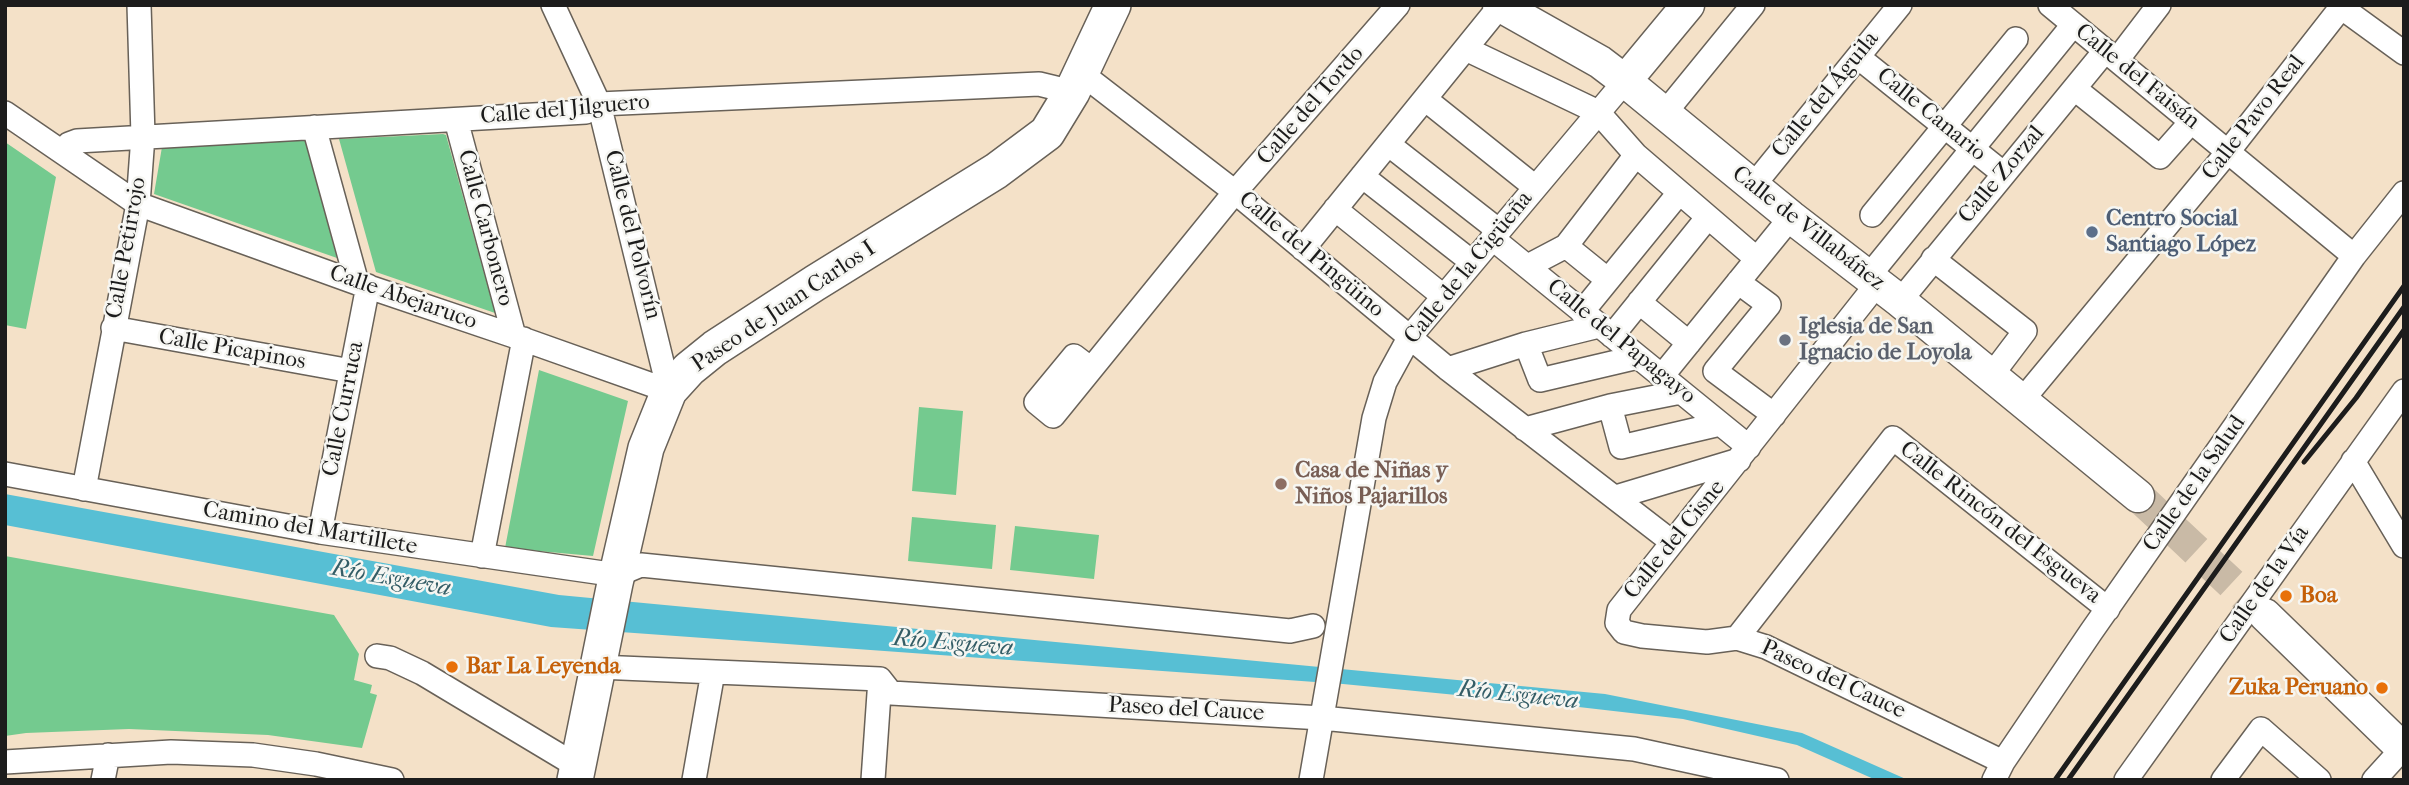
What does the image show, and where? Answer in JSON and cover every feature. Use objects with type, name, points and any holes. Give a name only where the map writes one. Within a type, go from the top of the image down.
[{"type":"main road","name":"Paseo de Juan Carlos I","points":[[576,773],[615,580],[646,448],[669,391],[689,369],[715,348],[996,171],[1047,133],[1076,82],[1113,5]]},
{"type":"main road","name":"Calle de la Cigüeña","points":[[1625,81],[1688,5]]},
{"type":"main road","name":"Calle de Villabáñez","points":[[1500,6],[1600,62],[1625,81],[2138,496]]},
{"type":"main road","points":[[2266,615],[2399,754]]},
{"type":"street","name":"Calle Petirrojo","points":[[84,489],[138,204],[143,136],[139,5]]},
{"type":"street","name":"Calle del Polvorín","points":[[553,5],[599,104],[669,391]]},
{"type":"street","name":"Calle del Tordo","points":[[1091,369],[1236,192],[1398,5]]},
{"type":"street","points":[[1664,114],[1753,5]]},
{"type":"street","name":"Calle del Águila","points":[[1753,186],[1900,5]]},
{"type":"street","name":"Calle del Faisán","points":[[2050,5],[2354,256]]},
{"type":"street","name":"Calle Zorzal","points":[[1882,287],[1933,259],[2074,89],[2159,5]]},
{"type":"street","points":[[1303,249],[1500,6]]},
{"type":"street","points":[[2341,6],[2404,53]]},
{"type":"street","name":"Calle Pavo Real","points":[[2029,392],[2227,153],[2341,6]]},
{"type":"street","points":[[1882,287],[1974,149],[2073,25]]},
{"type":"street","points":[[1872,215],[2016,39]]},
{"type":"street","points":[[1466,48],[1598,113],[1636,155],[1757,259]]},
{"type":"street","name":"Calle Canario","points":[[1858,57],[2004,174]]},
{"type":"street","name":"Calle de la Cigüeña","points":[[1311,780],[1374,418],[1385,382],[1409,338],[1625,81]]},
{"type":"street","name":"Calle del Jilguero","points":[[67,154],[69,144],[77,141],[143,136],[586,111],[599,104],[1076,82]]},
{"type":"street","name":"Calle del Pingüino","points":[[1076,82],[1236,192],[1409,338],[1672,542]]},
{"type":"street","points":[[2074,89],[2160,157],[2191,122]]},
{"type":"street","points":[[1425,99],[1535,187]]},
{"type":"street","name":"Calle Abejaruco","points":[[5,113],[138,204],[669,391]]},
{"type":"street","name":"Calle Carbonero","points":[[456,120],[519,337],[482,556]]},
{"type":"street","name":"Calle Curruca","points":[[314,127],[362,285],[351,371],[320,532]]},
{"type":"street","name":"Calle del Papagayo","points":[[1388,144],[1495,234],[1528,266],[1720,424],[1744,453]]},
{"type":"street","points":[[1528,266],[1566,246],[1636,155]]},
{"type":"street","points":[[1362,176],[1472,261]]},
{"type":"street","points":[[1598,324],[1608,280],[1679,192]]},
{"type":"street","name":"Calle de la Salud","points":[[1998,771],[2354,256],[2404,193]]},
{"type":"street","points":[[1335,209],[1443,296]]},
{"type":"street","points":[[1448,369],[1598,324],[1639,302],[1708,217]]},
{"type":"street","points":[[1662,376],[1791,217]]},
{"type":"street","points":[[1566,246],[1608,280]]},
{"type":"street","points":[[1933,259],[2025,331],[1997,368]]},
{"type":"street","points":[[1525,429],[1610,406],[1686,396],[1715,371],[1769,305],[1738,282]]},
{"type":"street","name":"Calle del Cisne","points":[[1616,623],[1619,610],[1672,542],[1882,287]]},
{"type":"street","points":[[1639,302],[1689,343]]},
{"type":"street","name":"Calle Picapinos","points":[[113,328],[351,371]]},
{"type":"street","points":[[1526,344],[1540,380],[1638,357]]},
{"type":"street","points":[[1715,371],[1774,415]]},
{"type":"street","name":"Calle de la Vía","points":[[2126,780],[2404,391]]},
{"type":"street","points":[[1610,406],[1621,447],[1720,424]]},
{"type":"street","name":"Calle Rincón del Esgueva","points":[[1737,638],[1894,438],[2108,609]]},
{"type":"street","name":"Calle del Cisne","points":[[1616,497],[1744,453]]},
{"type":"street","points":[[2353,461],[2404,546]]},
{"type":"street","name":"Camino del Martillete","points":[[5,474],[320,532],[482,556],[615,580]]},
{"type":"street","points":[[615,580],[641,565],[1290,631],[1313,626]]},
{"type":"street","name":"Paseo del Cauce","points":[[1616,623],[1624,632],[1642,636],[1707,642],[1737,638],[1766,647],[1998,771]]},
{"type":"street","points":[[377,656],[390,658],[422,673],[576,773]]},
{"type":"street","name":"Paseo del Cauce","points":[[598,667],[880,679],[891,693],[1324,710],[1634,749],[1777,780]]},
{"type":"street","points":[[694,780],[713,672]]},
{"type":"street","points":[[873,780],[880,679]]},
{"type":"street","points":[[2223,780],[2260,729],[2319,780]]},
{"type":"street","points":[[5,762],[171,752],[253,755],[316,764],[392,780]]},
{"type":"street","points":[[2374,780],[2399,754]]},
{"type":"street","points":[[103,780],[108,755]]},
{"type":"green space","points":[[446,135],[495,313],[376,272],[339,139]]},
{"type":"green space","points":[[305,140],[337,258],[154,194],[162,147]]},
{"type":"green space","points":[[5,142],[56,177],[26,329],[5,325]]},
{"type":"green space","points":[[539,370],[628,401],[593,556],[505,548]]},
{"type":"green space","points":[[919,407],[963,411],[956,495],[912,491]]},
{"type":"green space","points":[[912,517],[996,525],[992,569],[908,561]]},
{"type":"green space","points":[[1015,526],[1099,535],[1094,579],[1010,570]]},
{"type":"green space","points":[[5,556],[334,615],[359,654],[354,680],[372,685],[370,693],[377,695],[362,748],[268,735],[129,729],[5,736]]},
{"type":"water","name":"Río Esgueva","points":[[5,494],[559,595],[1605,694],[1802,733],[1908,780],[1876,780],[1797,745],[1683,719],[1570,706],[1343,684],[551,627],[5,525]]},
{"type":"tunnel","points":[[2138,496],[2265,615]]},
{"type":"railway","points":[[2055,780],[2404,286]]},
{"type":"railway","points":[[2068,780],[2404,307]]},
{"type":"railway","points":[[2304,462],[2356,398],[2404,330]]},
{"type":"place","name":"Centro Social Santiago López","points":[[2092,232]]},
{"type":"place","name":"Iglesia de San Ignacio de Loyola","points":[[1785,340]]},
{"type":"place","name":"Casa de Niñas y Niños Pajarillos","points":[[1281,484]]},
{"type":"place","name":"Boa","points":[[2286,596]]},
{"type":"place","name":"Bar La Leyenda","points":[[452,667]]},
{"type":"place","name":"Zuka Peruano","points":[[2382,688]]}]
